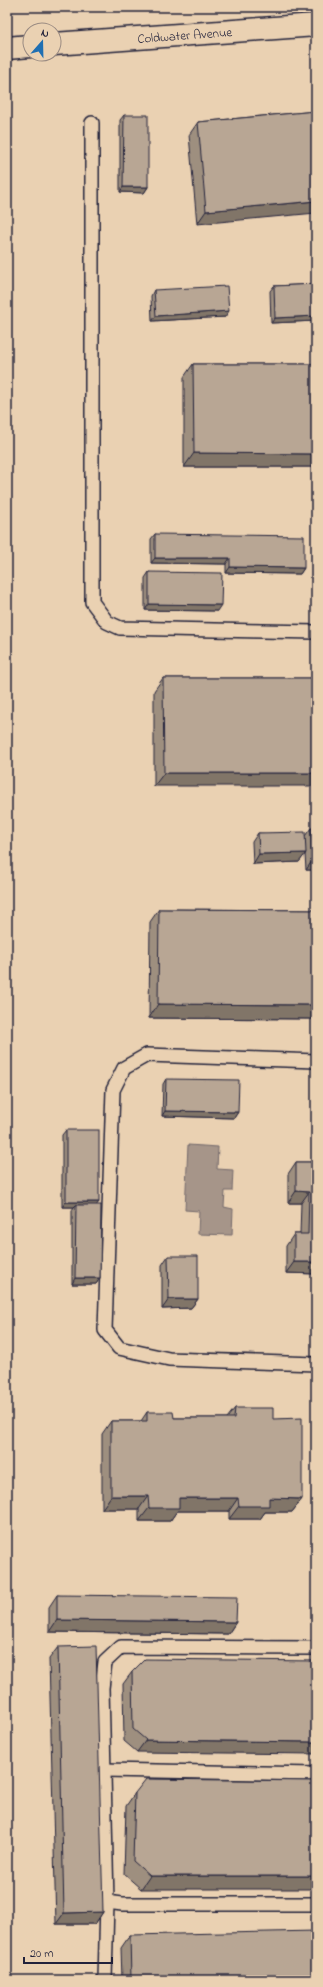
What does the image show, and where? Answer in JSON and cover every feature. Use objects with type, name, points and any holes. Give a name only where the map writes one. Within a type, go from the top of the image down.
[{"type":"street","name":"Coldwater Avenue","points":[[62,43],[316,25]]},
{"type":"street","points":[[7,48],[22,47]]},
{"type":"lane","points":[[92,123],[92,602],[108,622],[120,628],[316,632]]},
{"type":"lane","points":[[316,1061],[147,1055],[124,1068],[113,1090],[105,1330],[119,1348],[169,1359],[316,1364]]},
{"type":"lane","points":[[105,1980],[107,1902],[102,1688],[105,1662],[122,1647],[316,1648]]},
{"type":"lane","points":[[104,1770],[316,1774]]},
{"type":"lane","points":[[107,1902],[122,1904],[316,1904]]},
{"type":"shaded area","points":[[188,1145],[218,1147],[217,1169],[233,1170],[232,1191],[225,1191],[224,1207],[233,1209],[232,1235],[198,1234],[199,1211],[185,1210]]},
{"type":"building","points":[[316,111],[316,201],[206,211],[198,122]]},
{"type":"building","points":[[124,115],[148,115],[148,187],[123,187]]},
{"type":"building","points":[[316,284],[316,316],[275,318],[274,286]]},
{"type":"building","points":[[227,286],[229,311],[156,316],[154,290]]},
{"type":"building","points":[[193,364],[316,364],[316,454],[194,453]]},
{"type":"building","points":[[155,534],[304,536],[304,568],[230,567],[230,558],[155,558]]},
{"type":"building","points":[[149,572],[222,573],[221,605],[149,604]]},
{"type":"building","points":[[163,678],[316,678],[316,773],[164,773]]},
{"type":"building","points":[[311,828],[316,828],[316,861],[312,861]]},
{"type":"building","points":[[305,832],[306,853],[259,854],[258,833]]},
{"type":"building","points":[[159,909],[316,910],[316,1005],[158,1004]]},
{"type":"building","points":[[166,1079],[239,1080],[238,1112],[165,1111]]},
{"type":"building","points":[[66,1130],[99,1130],[99,1202],[66,1202]]},
{"type":"building","points":[[296,1162],[316,1162],[316,1262],[294,1262],[294,1234],[308,1234],[309,1192],[296,1191]]},
{"type":"building","points":[[76,1205],[101,1205],[100,1278],[75,1278]]},
{"type":"building","points":[[168,1256],[198,1256],[198,1299],[169,1299]]},
{"type":"building","points":[[235,1408],[273,1408],[273,1419],[302,1418],[302,1499],[269,1498],[269,1506],[239,1506],[238,1498],[179,1498],[179,1508],[149,1508],[148,1496],[111,1496],[111,1421],[147,1421],[147,1412],[173,1412],[174,1418],[234,1418]]},
{"type":"building","points":[[57,1595],[237,1597],[236,1622],[57,1620]]},
{"type":"building","points":[[96,1646],[103,1912],[64,1913],[58,1647]]},
{"type":"building","points":[[145,1659],[316,1661],[316,1742],[146,1740],[133,1729],[132,1672]]},
{"type":"building","points":[[146,1779],[316,1781],[316,1876],[150,1876],[133,1861],[135,1793]]},
{"type":"building","points":[[316,1931],[316,1980],[131,1980],[130,1935]]}]
